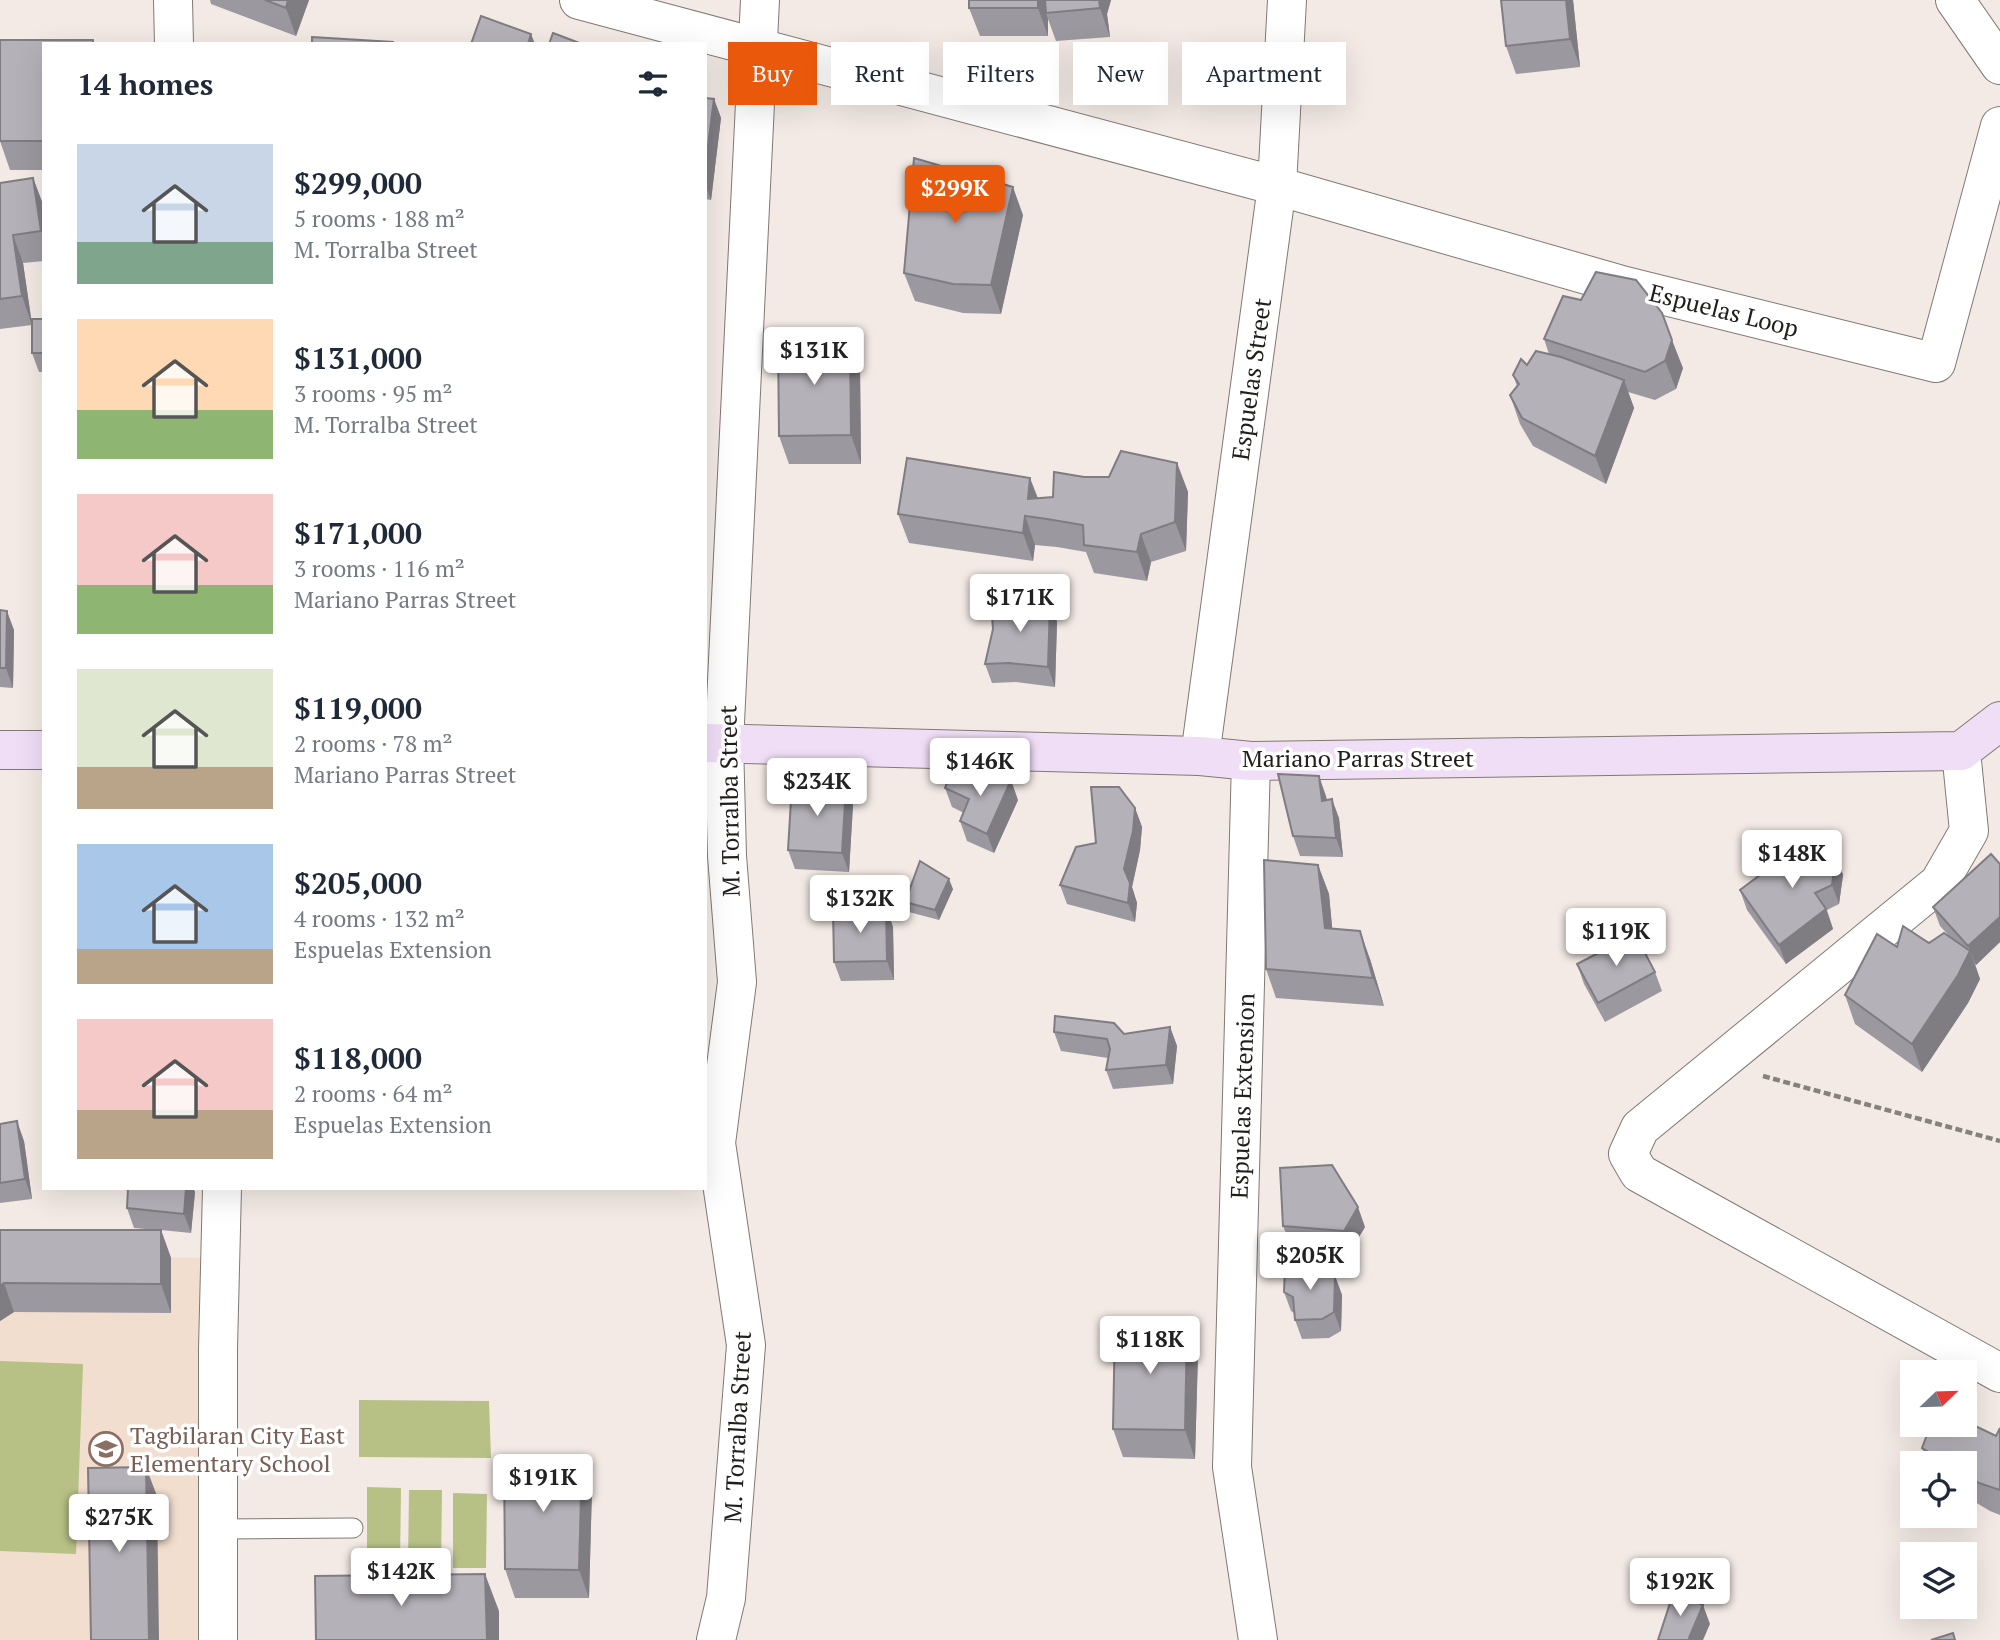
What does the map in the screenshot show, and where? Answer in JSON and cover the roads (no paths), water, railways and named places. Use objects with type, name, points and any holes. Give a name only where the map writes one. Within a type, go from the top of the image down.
[{"type":"main road","points":[[1961,751],[2000,721]]},
{"type":"main road","name":"Mariano Parras Street","points":[[715,743],[1200,756],[1251,761],[1961,751]]},
{"type":"main road","points":[[0,750],[42,750]]},
{"type":"street","points":[[173,0],[174,42]]},
{"type":"street","points":[[579,0],[735,42]]},
{"type":"street","name":"M. Torralba Street","points":[[757,42],[760,0]]},
{"type":"street","name":"Espuelas Street","points":[[1200,756],[1277,186],[1287,0]]},
{"type":"street","points":[[1955,0],[2000,65]]},
{"type":"street","points":[[817,64],[1277,186]]},
{"type":"street","name":"M. Torralba Street","points":[[716,1640],[726,1598],[746,1345],[716,1143],[737,982],[715,743],[754,105]]},
{"type":"street","name":"Espuelas Loop","points":[[1277,186],[1625,286],[1936,363],[2000,126]]},
{"type":"street","points":[[1961,751],[1969,831],[1939,883],[1640,1128],[1629,1154],[1639,1173],[2000,1373]]},
{"type":"street","name":"Espuelas Extension","points":[[1251,761],[1232,1467],[1258,1640]]},
{"type":"street","points":[[218,1640],[218,1349],[222,1190]]},
{"type":"lane","points":[[219,1530],[353,1528]]},
{"type":"place","name":"Tagbilaran City East Elementary School","points":[[106,1449]]}]
